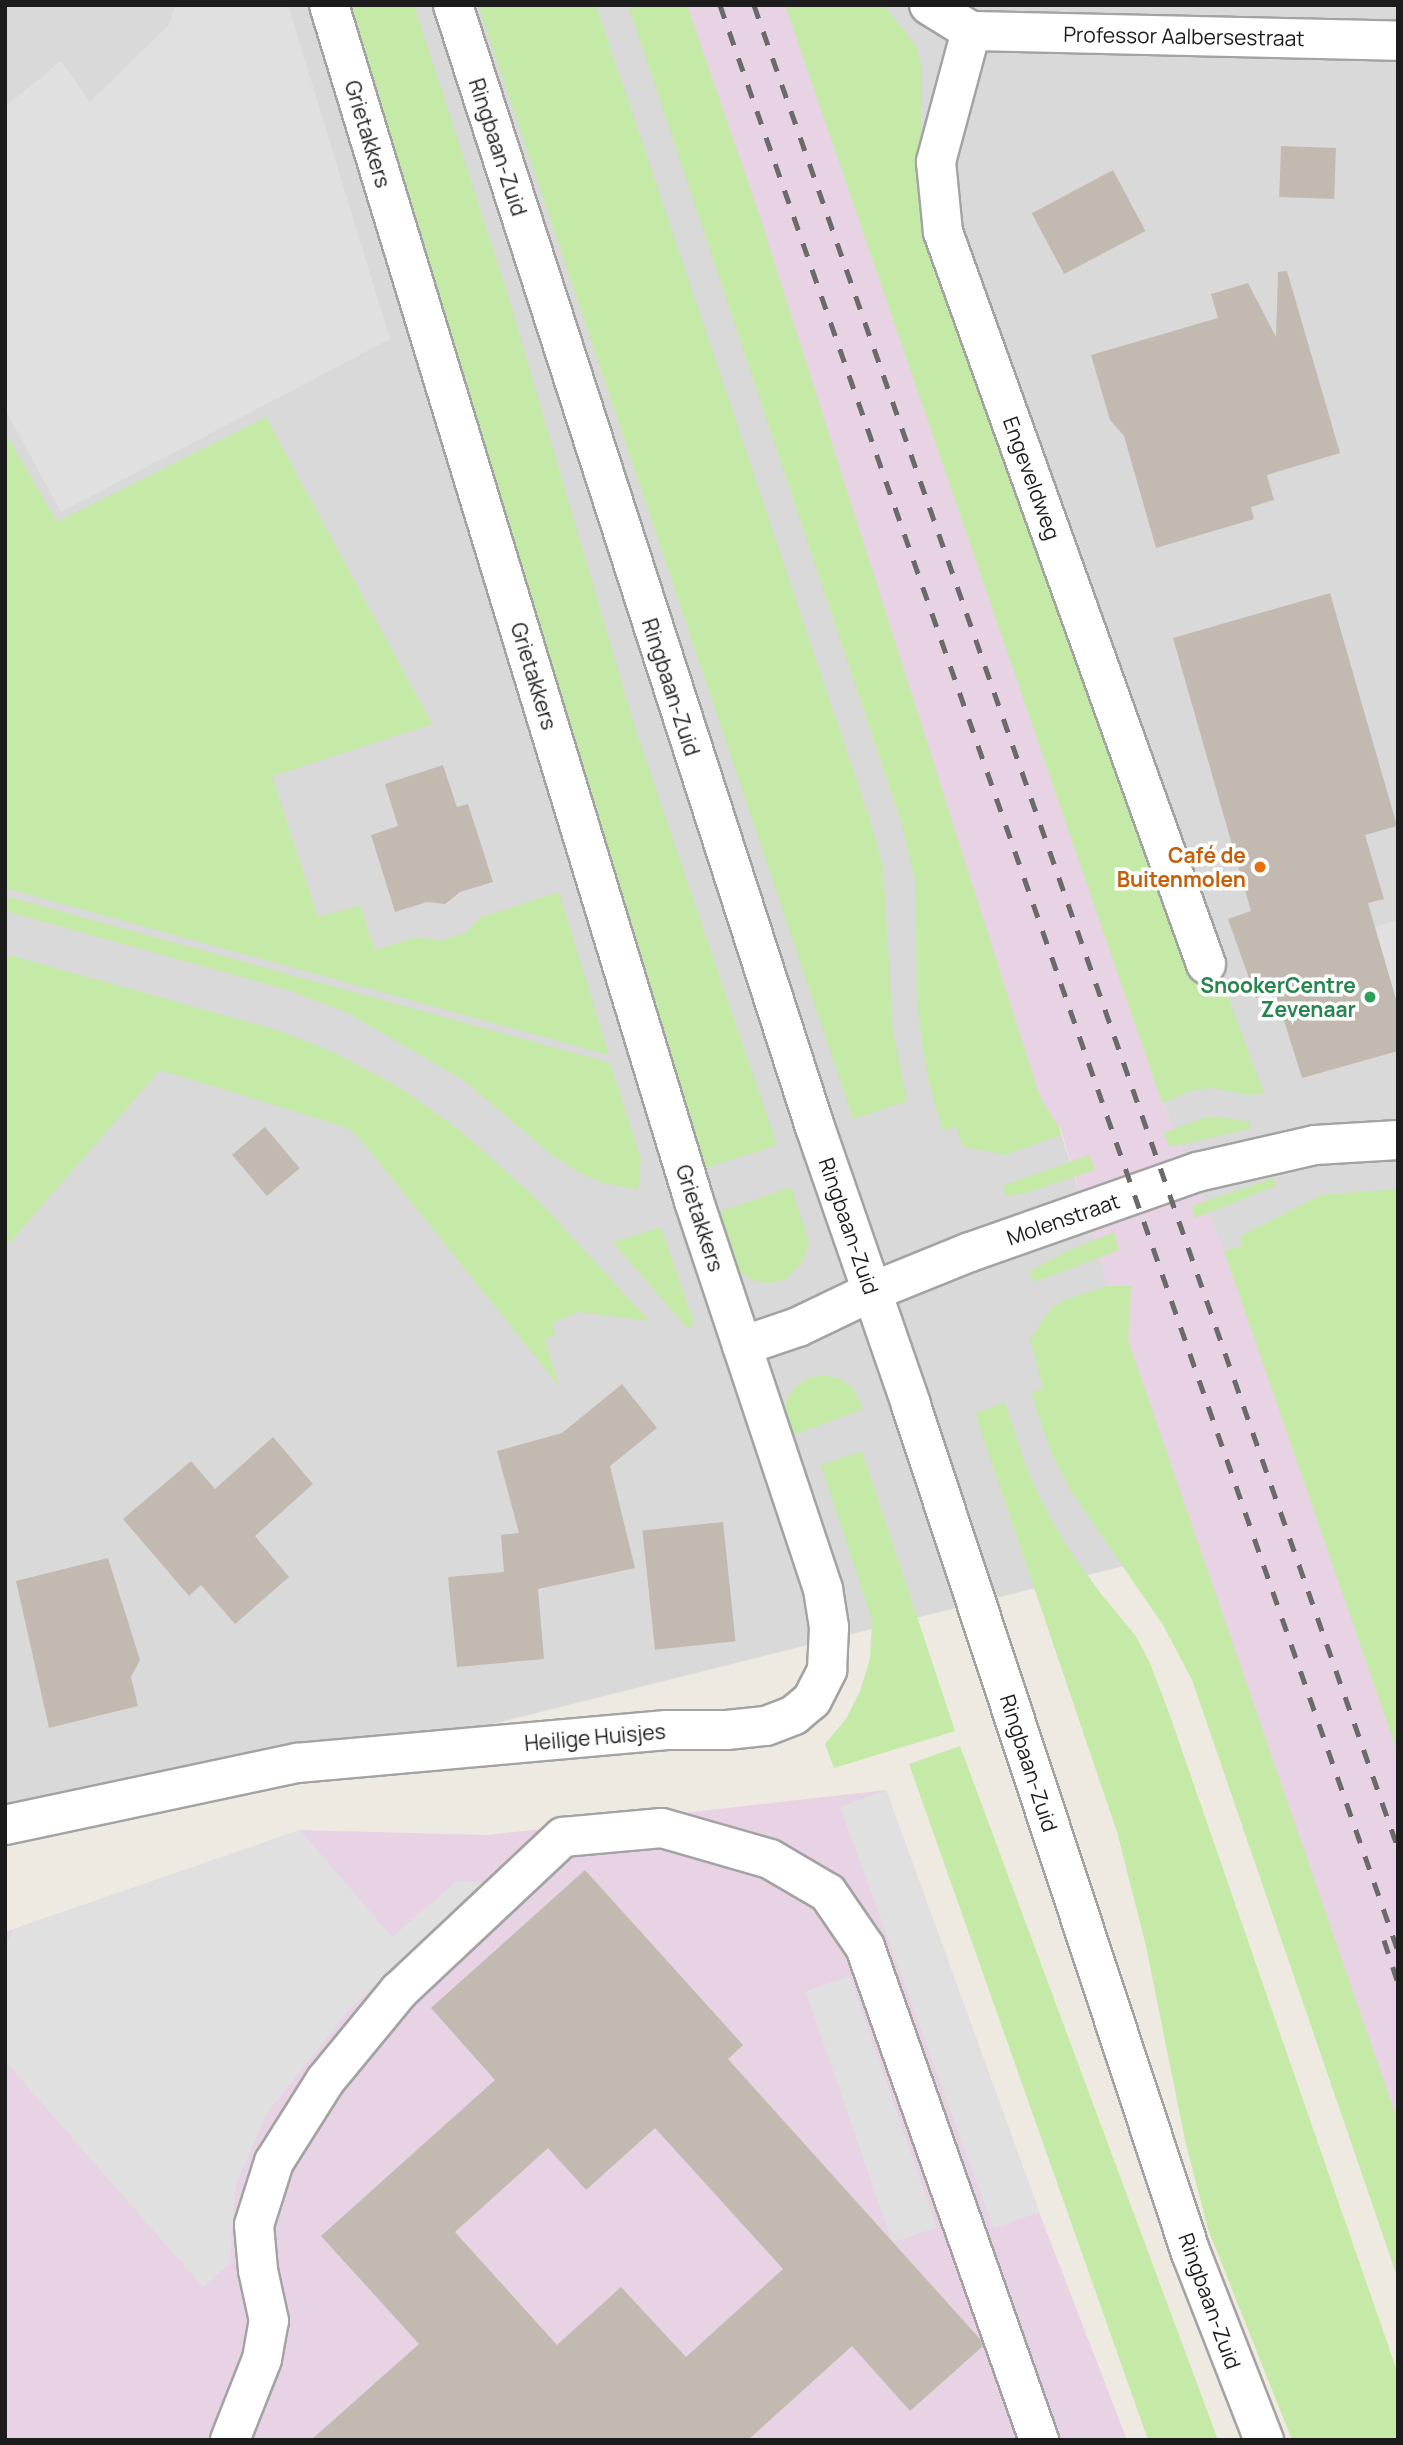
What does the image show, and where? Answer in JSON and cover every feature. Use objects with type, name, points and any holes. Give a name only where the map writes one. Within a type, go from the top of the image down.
[{"type":"street","name":"Grietakkers","points":[[329,5],[694,1201],[742,1346]]},
{"type":"street","name":"Ringbaan-Zuid","points":[[453,5],[622,539],[1191,2253],[1264,2440]]},
{"type":"street","points":[[929,5],[971,31]]},
{"type":"street","name":"Professor Aalbersestraat","points":[[971,31],[1171,21],[1398,41]]},
{"type":"street","name":"Engeveldweg","points":[[971,31],[936,162],[943,232],[1206,964]]},
{"type":"street","name":"Molenstraat","points":[[742,1346],[798,1327],[871,1292],[970,1252],[1197,1172],[1315,1145],[1398,1140]]},
{"type":"street","name":"Heilige Huisjes","points":[[5,1825],[298,1763],[667,1730],[740,1729],[766,1726],[794,1715],[812,1700],[827,1670],[830,1627],[823,1589],[742,1346]]},
{"type":"street","points":[[230,2440],[262,2359],[269,2321],[258,2270],[254,2225],[274,2162],[325,2081],[399,1991],[563,1837],[662,1828],[770,1858],[828,1893],[865,1947],[1039,2440]]},
{"type":"shaded area","points":[[5,5],[635,5],[1059,1127],[1120,1323],[1164,1556],[5,1846]]},
{"type":"shaded area","points":[[175,5],[288,5],[390,339],[61,512],[5,409],[5,107],[61,61],[90,102],[169,25]]},
{"type":"shaded area","points":[[635,5],[842,5],[1161,1098],[1224,1250],[1242,1245],[1398,1633],[1398,2247],[1060,1127],[1023,1140]]},
{"type":"shaded area","points":[[842,5],[1398,5],[1398,1633],[1259,1240],[1224,1251],[1161,1098]]},
{"type":"shaded area","points":[[1398,920],[1398,1014],[1375,927]]},
{"type":"shaded area","points":[[886,1790],[1039,2212],[1127,2440],[5,2440],[5,1932],[300,1830],[488,1835]]},
{"type":"shaded area","points":[[886,1790],[1040,2212],[994,2229],[840,1807]]},
{"type":"shaded area","points":[[300,1830],[392,1937],[457,1881],[484,1882],[347,2012],[267,2113],[236,2185],[229,2264],[203,2287],[5,2061],[5,1949],[13,1930]]},
{"type":"shaded area","points":[[850,1976],[937,2228],[892,2243],[806,1991]]},
{"type":"green space","points":[[349,5],[414,5],[506,289],[636,731],[777,1145],[703,1169]]},
{"type":"green space","points":[[478,5],[596,5],[870,820],[883,867],[893,1032],[907,1101],[853,1119]]},
{"type":"green space","points":[[628,5],[687,5],[758,211],[1040,1097],[1059,1127],[1061,1135],[1005,1155],[963,1147],[956,1126],[943,1131],[929,1084],[922,1043],[917,1002],[915,881],[902,825]]},
{"type":"green space","points":[[785,5],[884,5],[916,46],[921,65],[921,185],[1054,589],[1189,980],[1218,971],[1264,1093],[1247,1095],[1213,1088],[1193,1090],[1162,1103]]},
{"type":"green space","points":[[266,417],[432,724],[272,776],[318,917],[360,905],[375,950],[417,937],[440,941],[465,933],[481,917],[559,892],[609,1055],[5,888],[5,432],[57,522]]},
{"type":"green space","points":[[5,896],[610,1063],[641,1159],[638,1190],[603,1183],[580,1173],[553,1156],[463,1080],[346,1012],[284,989],[5,911]]},
{"type":"green space","points":[[5,954],[277,1030],[333,1052],[395,1085],[457,1128],[539,1201],[649,1321],[579,1312],[552,1323],[555,1335],[545,1339],[559,1386],[365,1145],[348,1128],[160,1070],[5,1248]]},
{"type":"green space","points":[[1219,1117],[1251,1122],[1249,1129],[1170,1147],[1163,1133],[1204,1118]]},
{"type":"green space","points":[[1089,1155],[1095,1170],[1025,1193],[1006,1196],[1002,1186]]},
{"type":"green space","points":[[1274,1178],[1276,1186],[1195,1218],[1191,1206]]},
{"type":"green space","points":[[791,1187],[809,1242],[803,1261],[786,1279],[770,1283],[754,1281],[740,1272],[730,1257],[716,1213]]},
{"type":"green space","points":[[1398,1189],[1398,1754],[1224,1251],[1242,1245],[1240,1236],[1321,1195]]},
{"type":"green space","points":[[661,1227],[694,1323],[688,1329],[614,1244]]},
{"type":"green space","points":[[1114,1232],[1119,1250],[1034,1282],[1028,1272],[1069,1250]]},
{"type":"green space","points":[[1107,1286],[1131,1286],[1128,1340],[1398,2122],[1398,2279],[1192,1680],[1163,1625],[1071,1491],[1052,1455],[1031,1393],[1043,1388],[1030,1339],[1050,1309],[1064,1300]]},
{"type":"green space","points":[[824,1375],[840,1379],[853,1388],[863,1409],[790,1436],[783,1417],[786,1400],[795,1387],[808,1378]]},
{"type":"green space","points":[[1005,1402],[1025,1464],[1041,1500],[1066,1545],[1135,1635],[1149,1661],[1169,1713],[1398,2374],[1398,2440],[1292,2440],[1208,2229],[1185,2140],[1146,1946],[1117,1832],[978,1423],[976,1413]]},
{"type":"green space","points":[[862,1451],[955,1731],[834,1768],[825,1744],[846,1719],[860,1691],[870,1659],[872,1620],[821,1465]]},
{"type":"green space","points":[[960,1746],[1218,2440],[1148,2440],[909,1764]]},
{"type":"building","points":[[1281,146],[1336,148],[1334,199],[1279,197]]},
{"type":"building","points":[[1113,170],[1145,231],[1064,274],[1032,213]]},
{"type":"building","points":[[1287,271],[1340,453],[1267,475],[1274,500],[1251,507],[1254,519],[1156,548],[1124,436],[1110,420],[1091,355],[1218,318],[1211,294],[1248,283],[1276,337],[1278,272]]},
{"type":"building","points":[[1330,593],[1397,826],[1365,835],[1384,899],[1368,903],[1398,1006],[1398,1051],[1302,1078],[1275,992],[1256,998],[1228,919],[1251,911],[1173,638]]},
{"type":"building","points":[[443,765],[457,807],[468,804],[493,882],[460,892],[445,904],[427,902],[395,912],[371,835],[398,826],[385,784]]},
{"type":"building","points":[[265,1127],[300,1168],[267,1196],[232,1155]]},
{"type":"building","points":[[622,1384],[657,1428],[610,1466],[635,1568],[538,1589],[544,1659],[457,1667],[448,1577],[504,1572],[501,1535],[519,1533],[497,1451],[562,1433]]},
{"type":"building","points":[[273,1437],[313,1484],[255,1536],[289,1577],[235,1624],[201,1585],[189,1596],[123,1519],[191,1461],[215,1489]]},
{"type":"building","points":[[723,1522],[736,1641],[655,1650],[642,1530]]},
{"type":"building","points":[[108,1558],[140,1660],[131,1677],[138,1706],[49,1728],[16,1581]]},
{"type":"building","points":[[585,1870],[743,2045],[728,2059],[980,2339],[983,2346],[910,2411],[852,2346],[748,2440],[311,2440],[419,2344],[321,2236],[495,2080],[431,2008]],"holes":[[[655,2128],[783,2269],[686,2357],[621,2287],[557,2345],[455,2232],[548,2148],[586,2190]]]},
{"type":"railway","points":[[720,5],[1398,1951]]},
{"type":"railway","points":[[754,5],[1398,1848]]},
{"type":"railway","points":[[1384,1940],[1398,1983]]},
{"type":"place","name":"Café de Buitenmolen","points":[[1260,867]]},
{"type":"place","name":"SnookerCentre Zevenaar","points":[[1370,997]]}]
